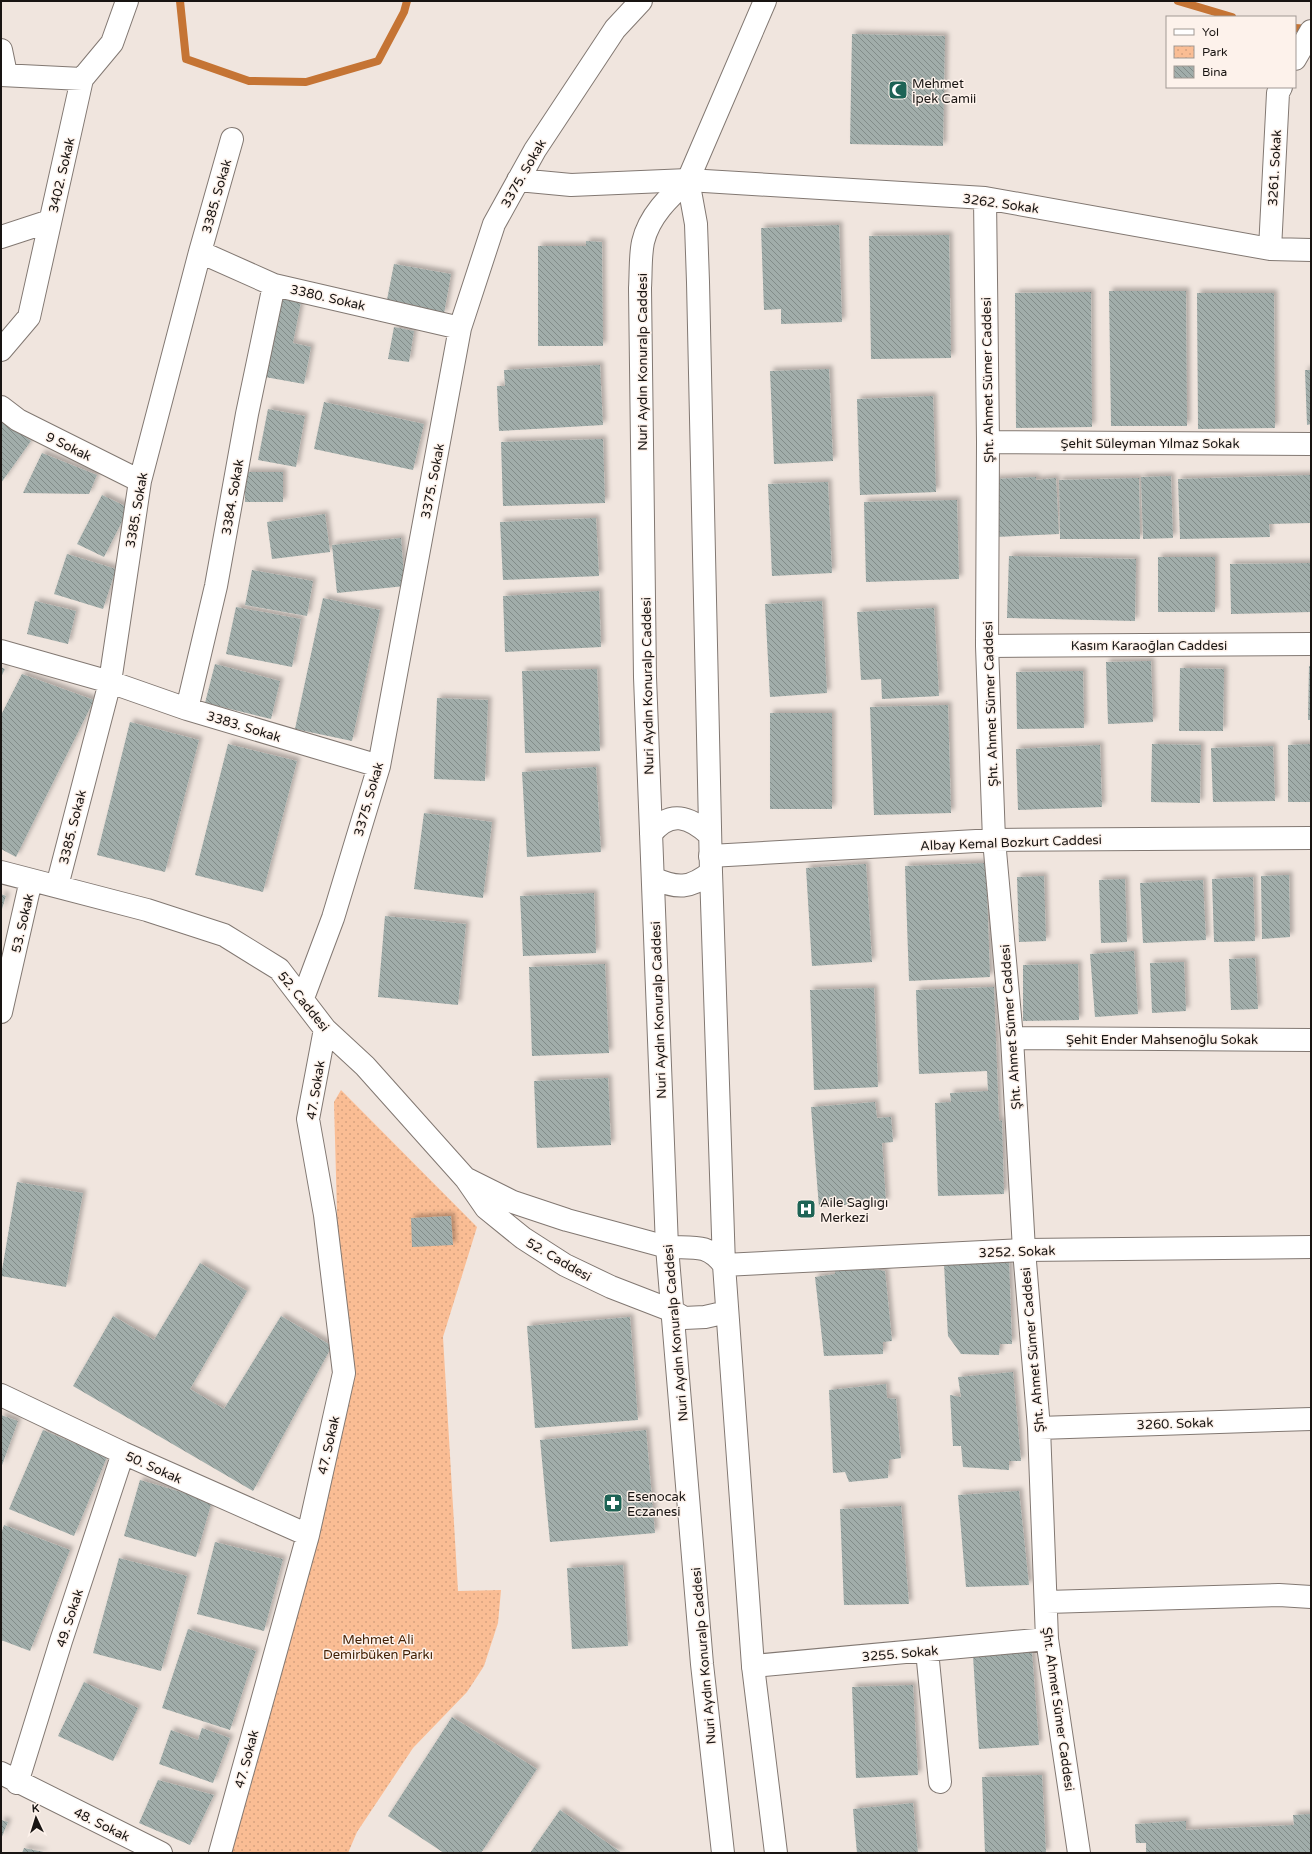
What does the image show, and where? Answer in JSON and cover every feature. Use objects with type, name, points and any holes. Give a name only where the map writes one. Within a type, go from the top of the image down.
[{"type":"street","name":"3402. Sokak","points":[[1,350],[29,317],[82,79],[112,43],[127,1]]},
{"type":"street","name":"3375. Sokak","points":[[303,998],[333,918],[379,766],[460,328],[494,224],[535,150],[615,29],[641,1]]},
{"type":"street","name":"Nuri Aydın Konuralp Caddesi","points":[[723,1853],[702,1664],[668,1247],[646,677],[641,281],[643,242],[649,224],[668,198],[688,180],[765,1]]},
{"type":"street","points":[[1296,57],[1311,31]]},
{"type":"street","points":[[1,50],[4,74],[82,79]]},
{"type":"street","name":"3261. Sokak","points":[[1270,249],[1278,93],[1280,88]]},
{"type":"street","name":"3385. Sokak","points":[[57,886],[110,682],[140,481],[200,252],[232,139]]},
{"type":"street","name":"3262. Sokak","points":[[518,180],[571,186],[688,180],[985,198],[1270,249],[1311,250]]},
{"type":"street","points":[[688,180],[696,224],[698,282],[710,864],[724,1265],[753,1666],[776,1853]]},
{"type":"street","name":"Şht. Ahmet Sümer Caddesi","points":[[985,198],[988,442],[987,646],[994,840],[1012,1038],[1024,1250],[1039,1428],[1048,1639],[1079,1853]]},
{"type":"street","points":[[1,237],[50,221]]},
{"type":"street","name":"3380. Sokak","points":[[200,252],[274,285],[460,328]]},
{"type":"street","name":"3384. Sokak","points":[[187,709],[216,586],[247,414],[274,285]]},
{"type":"street","name":"9 Sokak","points":[[1,407],[18,420],[140,481]]},
{"type":"street","name":"Şehit Süleyman Yılmaz Sokak","points":[[988,442],[1311,444]]},
{"type":"street","name":"Kasım Karaoğlan Caddesi","points":[[987,646],[1311,644]]},
{"type":"street","name":"3383. Sokak","points":[[1,651],[110,682],[187,709],[379,766]]},
{"type":"street","points":[[651,834],[658,824],[668,819],[685,818],[698,824],[710,835]]},
{"type":"street","name":"Albay Kemal Bozkurt Caddesi","points":[[710,864],[994,840],[1311,838]]},
{"type":"street","points":[[653,878],[672,885],[697,883],[710,864]]},
{"type":"street","name":"52. Caddesi","points":[[1,872],[148,910],[224,935],[279,969],[303,998],[325,1029],[365,1066],[466,1178],[486,1208],[523,1238],[565,1265],[608,1286],[673,1311],[684,1318],[705,1317],[727,1312]]},
{"type":"street","name":"53. Sokak","points":[[1,1012],[31,880]]},
{"type":"street","name":"47. Sokak","points":[[220,1853],[308,1535],[344,1373],[324,1215],[308,1119],[325,1029]]},
{"type":"street","name":"Şehit Ender Mahsenoğlu Sokak","points":[[1012,1038],[1311,1040]]},
{"type":"street","name":"52. Caddesi","points":[[466,1178],[514,1202],[567,1220],[668,1247],[703,1248],[718,1256],[724,1265]]},
{"type":"street","name":"3252. Sokak","points":[[724,1265],[1024,1250],[1311,1247]]},
{"type":"street","name":"50. Sokak","points":[[1,1395],[123,1453],[308,1535]]},
{"type":"street","name":"3260. Sokak","points":[[1039,1428],[1311,1418]]},
{"type":"street","name":"49. Sokak","points":[[9,1778],[61,1641],[123,1453]]},
{"type":"street","points":[[1047,1602],[1279,1595],[1311,1597]]},
{"type":"street","name":"3255. Sokak","points":[[753,1666],[1048,1639]]},
{"type":"street","points":[[927,1651],[940,1782]]},
{"type":"street","name":"48. Sokak","points":[[9,1778],[161,1853]]},
{"type":"green space","name":"Mehmet Ali Demirbüken Parkı","points":[[341,1090],[477,1227],[443,1337],[458,1591],[501,1590],[498,1623],[484,1666],[467,1692],[413,1748],[357,1832],[348,1853],[230,1853],[251,1785],[341,1359],[334,1102]]},
{"type":"building","name":"Mehmet İpek Camii","points":[[852,34],[945,36],[943,146],[850,144]]},
{"type":"building","points":[[839,225],[842,322],[781,324],[781,309],[764,310],[761,228]]},
{"type":"building","points":[[949,235],[951,358],[871,359],[869,236]]},
{"type":"building","points":[[586,241],[602,242],[603,346],[538,346],[538,246],[586,246]]},
{"type":"building","points":[[394,264],[451,274],[444,314],[386,305]]},
{"type":"building","points":[[1109,291],[1186,291],[1187,426],[1111,426]]},
{"type":"building","points":[[1091,292],[1092,427],[1016,428],[1015,293]]},
{"type":"building","points":[[1197,293],[1274,293],[1275,428],[1198,429]]},
{"type":"building","points":[[280,298],[301,302],[293,343],[311,347],[304,384],[265,377]]},
{"type":"building","points":[[394,327],[414,331],[409,362],[388,359]]},
{"type":"building","points":[[600,365],[603,425],[499,431],[497,386],[505,386],[504,370]]},
{"type":"building","points":[[829,369],[833,461],[774,464],[770,371]]},
{"type":"building","points":[[1305,370],[1311,370],[1311,424],[1307,425]]},
{"type":"building","points":[[933,396],[936,492],[860,495],[857,399]]},
{"type":"building","points":[[324,402],[424,424],[413,470],[314,449]]},
{"type":"building","points":[[268,409],[305,416],[296,467],[258,460]]},
{"type":"building","points":[[2,420],[31,441],[1,483],[1,421]]},
{"type":"building","points":[[603,439],[605,503],[503,506],[501,442]]},
{"type":"building","points":[[42,453],[97,475],[89,494],[23,493]]},
{"type":"building","points":[[245,472],[283,472],[283,502],[245,502]]},
{"type":"building","points":[[1311,475],[1311,523],[1269,524],[1270,537],[1180,539],[1178,479]]},
{"type":"building","points":[[1171,476],[1173,538],[1143,539],[1141,477]]},
{"type":"building","points":[[1036,477],[1036,480],[1056,478],[1059,534],[996,537],[993,479]]},
{"type":"building","points":[[1139,478],[1140,539],[1060,539],[1059,480]]},
{"type":"building","points":[[828,482],[832,573],[772,576],[768,484]]},
{"type":"building","points":[[102,495],[129,508],[104,557],[77,544]]},
{"type":"building","points":[[957,500],[959,579],[866,582],[864,502]]},
{"type":"building","points":[[325,514],[330,552],[272,559],[267,522]]},
{"type":"building","points":[[596,518],[599,576],[503,580],[500,522]]},
{"type":"building","points":[[401,538],[405,586],[337,593],[332,545]]},
{"type":"building","points":[[67,554],[116,569],[103,609],[54,594]]},
{"type":"building","points":[[1009,556],[1136,559],[1135,621],[1007,618]]},
{"type":"building","points":[[1158,557],[1215,557],[1215,612],[1158,612]]},
{"type":"building","points":[[1311,563],[1311,612],[1231,614],[1230,564]]},
{"type":"building","points":[[252,570],[313,581],[307,616],[245,605]]},
{"type":"building","points":[[599,591],[601,647],[505,652],[503,596]]},
{"type":"building","points":[[323,598],[380,610],[352,741],[295,729]]},
{"type":"building","points":[[35,601],[76,611],[68,644],[27,634]]},
{"type":"building","points":[[822,601],[827,693],[770,697],[765,604]]},
{"type":"building","points":[[236,607],[301,619],[292,667],[226,654]]},
{"type":"building","points":[[934,608],[939,696],[882,699],[881,679],[861,680],[857,612]]},
{"type":"building","points":[[1151,661],[1153,722],[1108,724],[1106,662]]},
{"type":"building","points":[[215,664],[280,681],[271,719],[205,703]]},
{"type":"building","points":[[1309,666],[1311,666],[1311,720],[1308,720]]},
{"type":"building","points":[[1,667],[5,669],[1,677]]},
{"type":"building","points":[[1180,668],[1224,669],[1223,731],[1179,731]]},
{"type":"building","points":[[597,669],[600,751],[525,753],[522,671]]},
{"type":"building","points":[[1083,671],[1084,728],[1017,729],[1016,672]]},
{"type":"building","points":[[22,674],[94,700],[16,857],[1,849],[1,715]]},
{"type":"building","points":[[437,698],[488,700],[485,781],[434,779]]},
{"type":"building","points":[[948,705],[951,813],[874,815],[870,707]]},
{"type":"building","points":[[770,713],[832,713],[832,809],[770,809]]},
{"type":"building","points":[[130,722],[199,740],[165,872],[97,855]]},
{"type":"building","points":[[228,744],[297,761],[263,892],[195,875]]},
{"type":"building","points":[[1152,744],[1201,745],[1200,803],[1151,802]]},
{"type":"building","points":[[1311,744],[1311,802],[1288,802],[1288,745]]},
{"type":"building","points":[[1100,745],[1102,807],[1018,810],[1016,749]]},
{"type":"building","points":[[1273,746],[1275,801],[1213,802],[1211,748]]},
{"type":"building","points":[[596,767],[601,852],[527,857],[522,772]]},
{"type":"building","points":[[424,813],[492,822],[483,898],[414,889]]},
{"type":"building","points":[[986,863],[990,977],[909,981],[905,866]]},
{"type":"building","points":[[866,864],[872,962],[812,966],[806,868]]},
{"type":"building","points":[[1289,875],[1290,937],[1262,939],[1261,876]]},
{"type":"building","points":[[1044,876],[1046,941],[1019,942],[1017,877]]},
{"type":"building","points":[[1253,877],[1255,941],[1214,942],[1212,879]]},
{"type":"building","points":[[1125,879],[1127,942],[1101,943],[1099,880]]},
{"type":"building","points":[[1203,880],[1206,940],[1143,943],[1140,883]]},
{"type":"building","points":[[594,893],[596,953],[523,956],[520,896]]},
{"type":"building","points":[[1,894],[6,896],[1,912]]},
{"type":"building","points":[[385,916],[466,924],[458,1005],[378,997]]},
{"type":"building","points":[[1134,951],[1138,1014],[1095,1017],[1090,954]]},
{"type":"building","points":[[1255,958],[1258,1009],[1231,1010],[1229,959]]},
{"type":"building","points":[[1184,962],[1186,1011],[1152,1013],[1150,963]]},
{"type":"building","points":[[605,964],[609,1053],[532,1056],[529,967]]},
{"type":"building","points":[[1078,964],[1079,1020],[1023,1021],[1023,965]]},
{"type":"building","points":[[994,987],[999,1121],[1002,1120],[1004,1194],[938,1196],[935,1103],[951,1102],[950,1093],[988,1091],[987,1071],[919,1074],[916,990]]},
{"type":"building","points":[[874,988],[878,1087],[814,1090],[810,990]]},
{"type":"building","points":[[608,1078],[611,1145],[537,1148],[534,1081]]},
{"type":"building","points":[[875,1102],[877,1118],[891,1117],[893,1142],[882,1143],[886,1202],[819,1207],[811,1107]]},
{"type":"building","points":[[17,1182],[83,1193],[66,1287],[1,1276]]},
{"type":"building","points":[[451,1216],[453,1245],[412,1247],[411,1218]]},
{"type":"building","points":[[1009,1259],[1012,1344],[1000,1344],[999,1355],[961,1354],[948,1336],[944,1264]]},
{"type":"building","points":[[871,1260],[872,1269],[885,1271],[892,1341],[883,1342],[883,1354],[824,1356],[815,1277],[835,1274],[835,1263]]},
{"type":"building","points":[[200,1263],[247,1291],[190,1389],[224,1409],[281,1316],[332,1346],[253,1491],[73,1386],[113,1316],[154,1340]]},
{"type":"building","points":[[630,1317],[638,1420],[535,1428],[527,1326]]},
{"type":"building","points":[[1013,1372],[1021,1461],[1009,1461],[1009,1470],[963,1467],[961,1446],[953,1446],[950,1395],[961,1397],[958,1377]]},
{"type":"building","points":[[886,1384],[887,1398],[896,1399],[901,1458],[889,1460],[888,1478],[849,1482],[845,1472],[833,1473],[829,1390]]},
{"type":"building","points":[[1,1415],[18,1421],[1,1468]]},
{"type":"building","points":[[43,1430],[107,1457],[74,1536],[9,1509]]},
{"type":"building","points":[[646,1430],[655,1533],[550,1542],[540,1440]]},
{"type":"building","points":[[140,1480],[212,1501],[196,1557],[124,1536]]},
{"type":"building","points":[[1019,1491],[1029,1585],[966,1587],[958,1495]]},
{"type":"building","points":[[901,1506],[909,1604],[844,1605],[840,1509]]},
{"type":"building","points":[[4,1525],[70,1550],[30,1651],[1,1640],[1,1534]]},
{"type":"building","points":[[215,1542],[283,1559],[264,1631],[197,1614]]},
{"type":"building","points":[[119,1558],[187,1576],[161,1671],[93,1653]]},
{"type":"building","points":[[623,1565],[628,1646],[572,1649],[567,1568]]},
{"type":"building","points":[[188,1629],[256,1651],[230,1730],[162,1708]]},
{"type":"building","points":[[1032,1652],[1039,1745],[979,1749],[973,1656]]},
{"type":"building","points":[[84,1682],[138,1708],[113,1761],[58,1736]]},
{"type":"building","points":[[913,1685],[918,1775],[856,1778],[852,1687]]},
{"type":"building","points":[[452,1717],[537,1769],[481,1853],[444,1853],[388,1816]]},
{"type":"building","points":[[202,1728],[230,1738],[213,1783],[159,1764],[171,1730],[198,1740]]},
{"type":"building","points":[[1042,1775],[1046,1853],[985,1853],[982,1777]]},
{"type":"building","points":[[158,1780],[214,1795],[190,1845],[139,1823]]},
{"type":"building","points":[[913,1803],[918,1853],[857,1853],[853,1809]]},
{"type":"building","points":[[560,1810],[622,1853],[530,1853]]},
{"type":"building","points":[[1311,1814],[1311,1853],[1146,1853],[1146,1843],[1136,1843],[1135,1824],[1186,1821],[1186,1830],[1294,1825],[1293,1815]]},
{"type":"building","points":[[1,1820],[8,1822],[1,1839]]},
{"type":"building","points":[[24,1848],[44,1852],[44,1853],[22,1853]]},
{"type":"waterway","points":[[180,1],[186,59],[249,81],[306,82],[378,61],[404,12],[407,1]]},
{"type":"waterway","points":[[1178,1],[1229,16]]},
{"type":"waterway","points":[[1296,28],[1310,29]]},
{"type":"place","name":"Mehmet İpek Camii","points":[[898,90]]},
{"type":"place","name":"Aile Saglıgı Merkezi","points":[[806,1209]]},
{"type":"place","name":"Esenocak Eczanesi","points":[[613,1503]]}]
